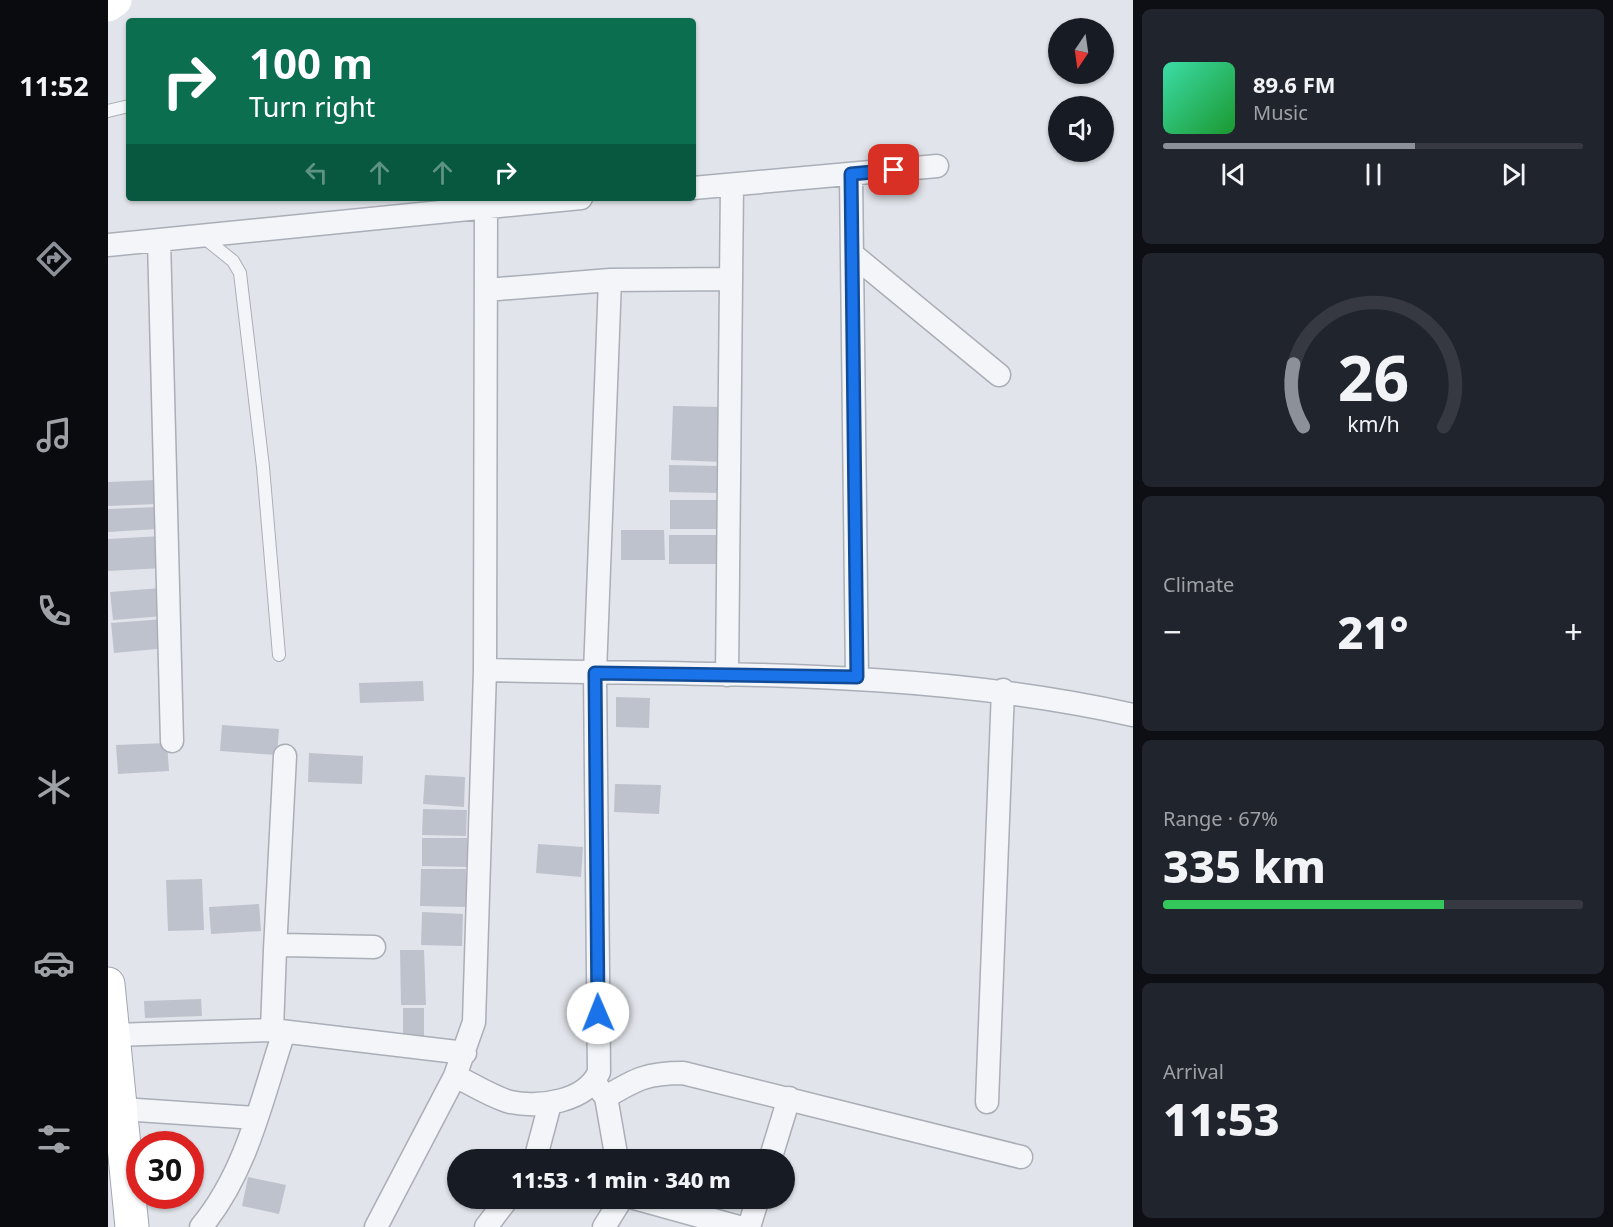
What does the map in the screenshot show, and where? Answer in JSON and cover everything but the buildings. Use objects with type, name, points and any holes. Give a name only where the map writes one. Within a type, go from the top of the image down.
[{"type":"main road","points":[[108,5],[115,0]]},
{"type":"main road","points":[[108,984],[132,1227]]},
{"type":"street","points":[[696,188],[937,166]]},
{"type":"street","points":[[851,174],[857,677]]},
{"type":"street","points":[[728,675],[732,184]]},
{"type":"street","points":[[108,245],[545,201]]},
{"type":"street","points":[[375,1227],[455,1076],[474,1022],[485,670],[486,206]]},
{"type":"street","points":[[159,240],[172,741]]},
{"type":"street","points":[[852,254],[999,375]]},
{"type":"street","points":[[486,290],[610,280],[731,279]]},
{"type":"street","points":[[610,280],[595,673],[599,1072],[600,1090],[614,1149]]},
{"type":"street","points":[[485,670],[857,677],[1003,690],[1133,715]]},
{"type":"street","points":[[987,1102],[1003,690]]},
{"type":"street","points":[[201,1227],[214,1211],[241,1162],[278,1031],[275,950],[285,756]]},
{"type":"street","points":[[275,950],[284,945],[374,947]]},
{"type":"street","points":[[113,1035],[278,1031],[465,1053]]},
{"type":"street","points":[[455,1076],[509,1101],[550,1104],[581,1092],[600,1090],[654,1073],[683,1073],[1021,1157]]},
{"type":"street","points":[[773,1149],[789,1098]]},
{"type":"street","points":[[538,1149],[550,1104]]},
{"type":"street","points":[[122,1109],[255,1118]]},
{"type":"street","points":[[486,1227],[500,1209]]},
{"type":"street","points":[[604,1227],[615,1209]]},
{"type":"street","points":[[674,1209],[739,1227]]},
{"type":"street","points":[[749,1227],[755,1209]]},
{"type":"lane","points":[[108,111],[126,107]]},
{"type":"lane","points":[[201,236],[233,261],[240,273],[263,467],[279,655]]},
{"type":"route","points":[[598,1013],[595,673],[857,677],[851,174],[894,170]]}]
